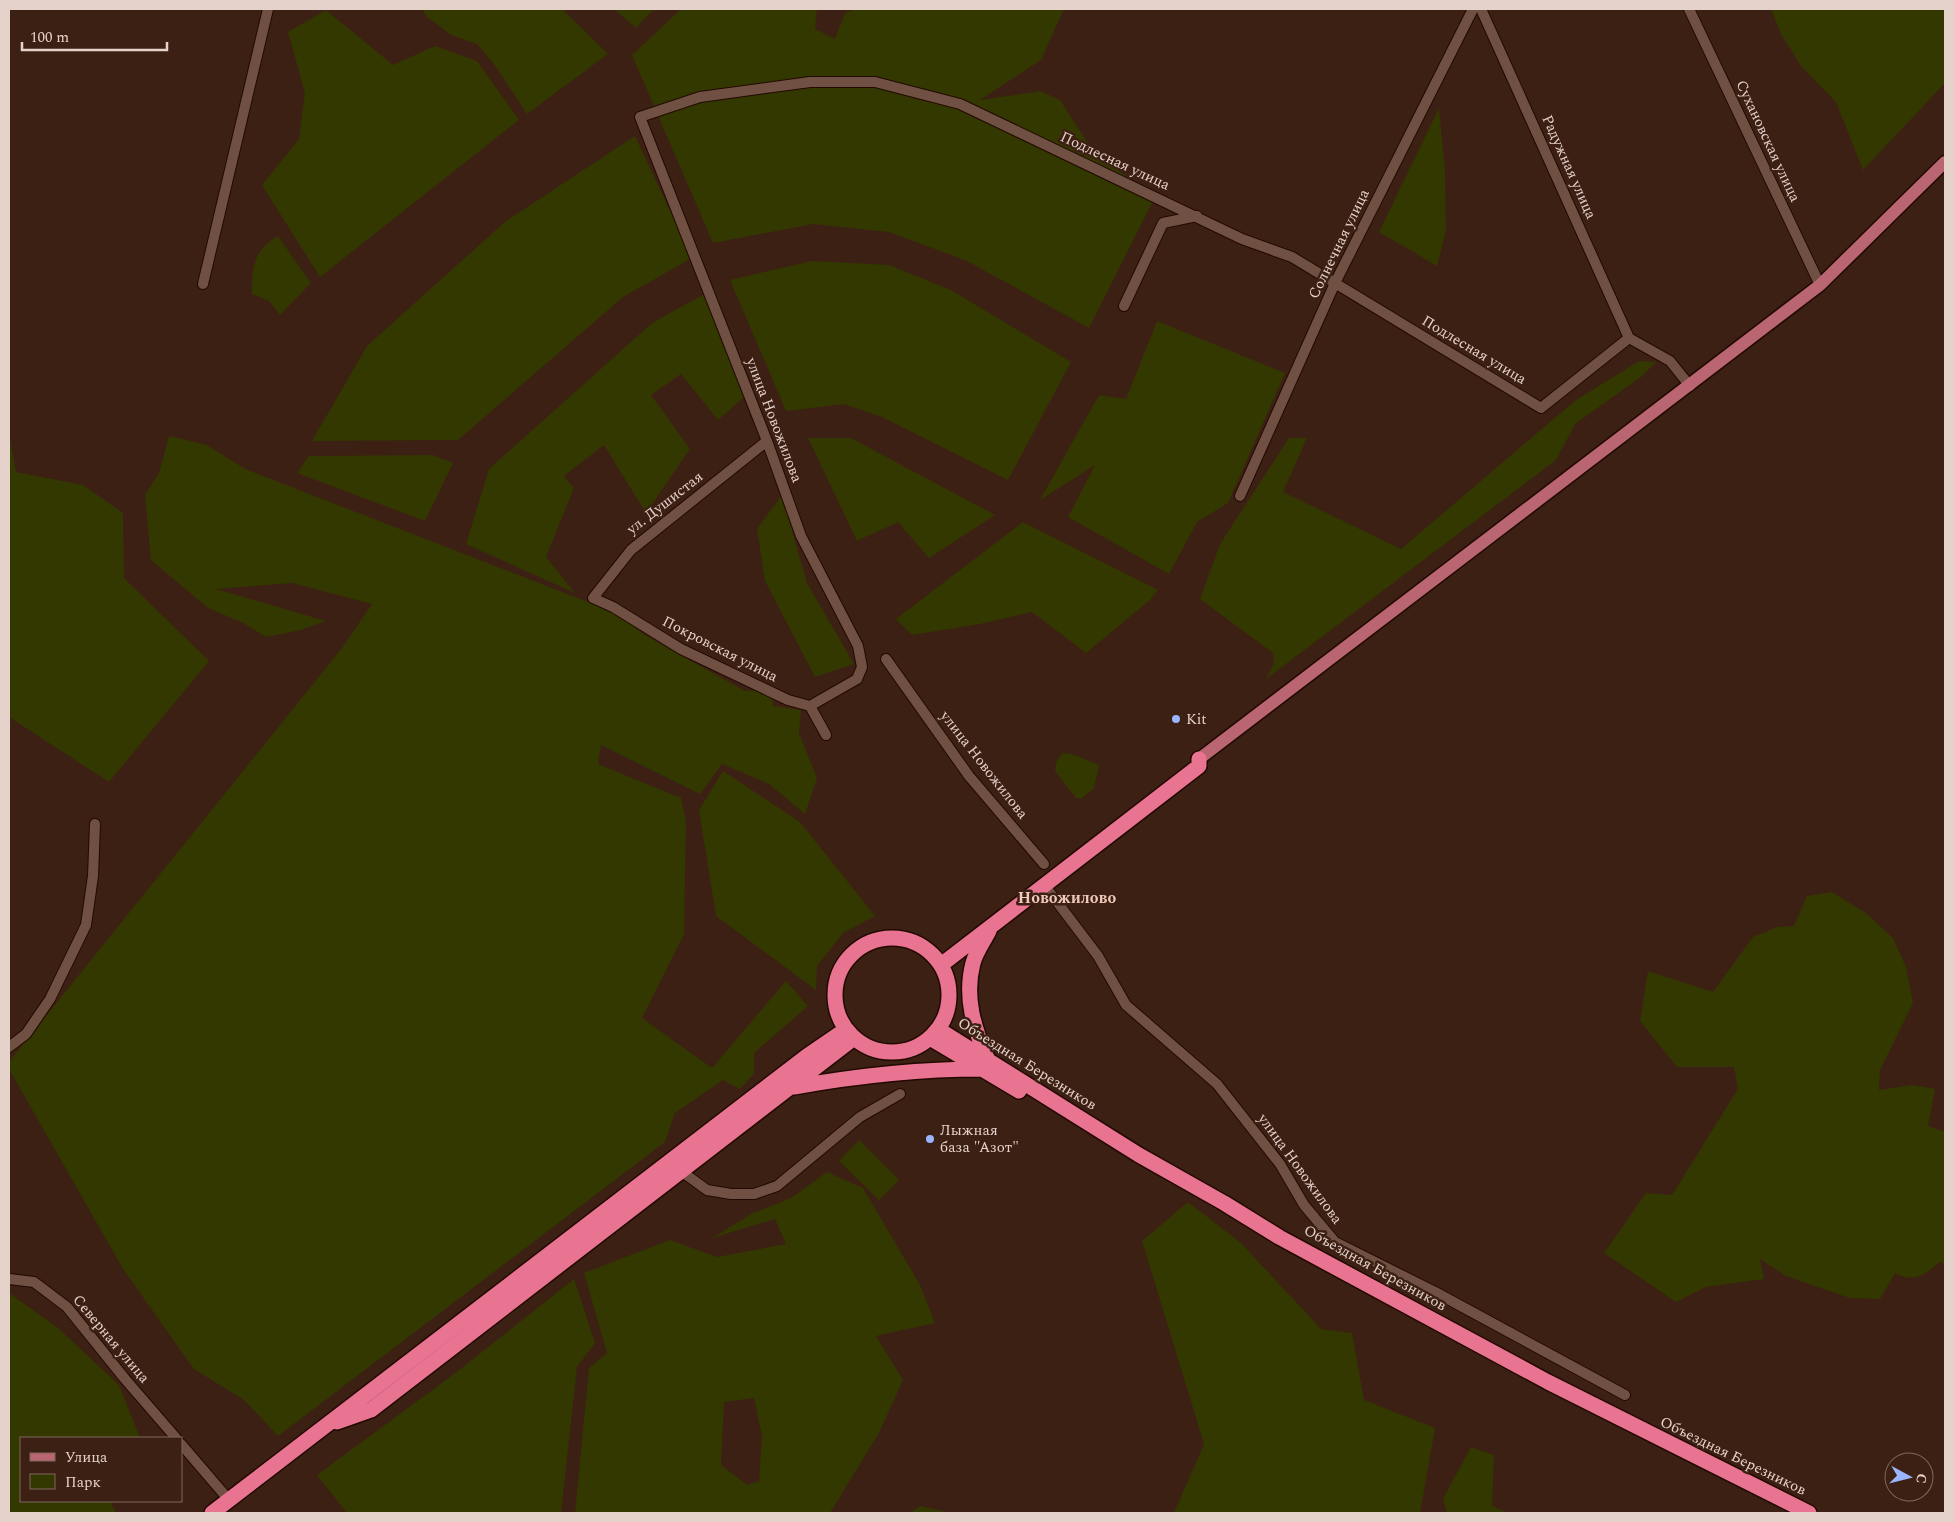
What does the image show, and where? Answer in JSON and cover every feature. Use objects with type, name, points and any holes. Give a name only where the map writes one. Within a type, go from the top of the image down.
[{"type":"highway","points":[[939,962],[991,926],[1198,766],[1200,759]]},
{"type":"highway","points":[[939,962],[1200,759]]},
{"type":"highway","points":[[790,1087],[856,1076],[985,1064],[975,1032],[969,998],[973,962],[991,926]]},
{"type":"highway","points":[[876,939],[905,939],[922,946],[939,962],[946,975],[949,994],[946,1012],[934,1034],[907,1050],[888,1052],[870,1048],[849,1034],[835,1005],[835,986],[841,968],[859,947],[876,939]]},
{"type":"highway","points":[[321,1428],[371,1410],[790,1087],[849,1034]]},
{"type":"highway","points":[[212,1513],[321,1428],[849,1034]]},
{"type":"highway","name":"Объездная Березников","points":[[934,1034],[1279,1237],[1556,1387],[1809,1513]]},
{"type":"highway","name":"Объездная Березников","points":[[985,1064],[1291,1252],[1518,1378],[1791,1513]]},
{"type":"main road","points":[[1200,759],[1820,285],[1945,162]]},
{"type":"street","points":[[203,284],[268,9]]},
{"type":"street","name":"Солнечная улица","points":[[1240,496],[1335,283],[1473,9]]},
{"type":"street","name":"Радужная улица","points":[[1481,9],[1629,338]]},
{"type":"street","name":"Сухановская улица","points":[[1689,9],[1820,285]]},
{"type":"street","name":"Подлесная улица","points":[[640,117],[700,98],[810,82],[875,82],[960,104],[1242,239],[1292,256],[1541,408],[1629,338]]},
{"type":"street","name":"улица Новожилова","points":[[640,117],[767,442],[801,536],[858,646],[862,668],[858,679],[810,706]]},
{"type":"street","points":[[1124,306],[1163,224],[1197,216]]},
{"type":"street","points":[[1629,338],[1670,361],[1690,386]]},
{"type":"street","name":"ул. Душистая","points":[[593,598],[631,550],[767,442]]},
{"type":"street","name":"Покровская улица","points":[[593,598],[613,607],[681,649],[788,700],[810,706]]},
{"type":"street","name":"улица Новожилова","points":[[886,659],[969,776],[1044,864]]},
{"type":"street","points":[[810,706],[826,735]]},
{"type":"street","points":[[9,1048],[26,1034],[50,999],[86,925],[93,876],[95,824]]},
{"type":"street","name":"улица Новожилова","points":[[1048,890],[1098,956],[1126,1005],[1217,1084],[1280,1164],[1304,1205],[1335,1242],[1437,1293],[1625,1395]]},
{"type":"street","points":[[681,1171],[707,1190],[731,1194],[754,1194],[777,1186],[860,1117],[900,1094]]},
{"type":"street","name":"Северная улица","points":[[9,1279],[34,1282],[67,1307],[175,1437]]},
{"type":"street","points":[[182,1445],[230,1500]]},
{"type":"green space","points":[[422,9],[562,9],[608,54],[527,114],[494,64],[477,44],[451,35],[427,17]]},
{"type":"green space","points":[[614,9],[654,9],[636,28]]},
{"type":"green space","points":[[681,9],[817,9],[815,29],[835,39],[845,13],[856,9],[1064,9],[1041,60],[980,100],[1041,91],[1060,100],[1095,154],[1132,180],[1153,201],[1089,328],[965,260],[889,232],[813,224],[713,243],[632,55]]},
{"type":"green space","points":[[1771,9],[1945,9],[1945,83],[1863,170],[1836,102],[1801,66],[1781,34]]},
{"type":"green space","points":[[326,10],[393,65],[435,46],[477,61],[519,120],[320,277],[262,185],[299,139],[305,93],[288,32]]},
{"type":"green space","points":[[1439,108],[1445,171],[1446,231],[1437,266],[1379,232]]},
{"type":"green space","points":[[635,136],[692,258],[623,297],[458,440],[312,441],[367,346],[506,221]]},
{"type":"green space","points":[[278,236],[311,283],[280,315],[269,301],[252,294],[256,260],[263,248]]},
{"type":"green space","points":[[812,261],[889,265],[951,290],[1071,362],[1008,480],[882,417],[844,404],[786,411],[730,280]]},
{"type":"green space","points":[[706,293],[751,391],[718,420],[681,374],[651,395],[690,449],[646,513],[604,445],[564,476],[574,488],[546,557],[575,593],[466,544],[489,469],[652,323]]},
{"type":"green space","points":[[1157,321],[1285,373],[1228,503],[1197,522],[1169,574],[1068,517],[1095,465],[1040,500],[1099,395],[1126,399]]},
{"type":"green space","points":[[1639,361],[1656,362],[1641,377],[1575,424],[1556,460],[1266,679],[1274,663],[1273,653],[1200,599],[1220,544],[1289,438],[1307,438],[1283,492],[1401,549],[1576,400]]},
{"type":"green space","points":[[9,433],[16,472],[83,485],[123,513],[124,578],[209,661],[109,782],[9,717]]},
{"type":"green space","points":[[169,436],[207,445],[245,469],[619,614],[643,634],[745,691],[770,690],[773,706],[801,710],[799,733],[817,778],[805,814],[769,784],[722,764],[700,794],[601,745],[598,764],[681,798],[686,821],[684,934],[642,1018],[712,1068],[786,981],[808,1006],[754,1053],[754,1074],[740,1089],[723,1080],[675,1113],[665,1142],[278,1436],[244,1400],[194,1369],[123,1269],[9,1069],[9,1062],[342,648],[372,604],[292,583],[216,589],[326,621],[301,630],[266,637],[243,623],[208,608],[151,560],[145,495],[159,473]]},
{"type":"green space","points":[[808,438],[851,438],[995,515],[929,558],[898,522],[857,541]]},
{"type":"green space","points":[[433,455],[453,463],[425,521],[297,473],[309,456]]},
{"type":"green space","points":[[782,495],[807,583],[854,664],[815,677],[765,581],[757,529]]},
{"type":"green space","points":[[1023,522],[1158,590],[1150,600],[1086,653],[1032,612],[980,624],[912,635],[896,619]]},
{"type":"green space","points":[[1062,753],[1072,754],[1099,765],[1094,788],[1081,799],[1076,798],[1055,771],[1056,763]]},
{"type":"green space","points":[[723,771],[800,822],[875,916],[843,933],[817,966],[816,990],[716,916],[699,810]]},
{"type":"green space","points":[[1832,892],[1866,913],[1893,938],[1906,967],[1913,1003],[1880,1070],[1879,1090],[1912,1085],[1935,1089],[1928,1126],[1945,1132],[1945,1264],[1940,1262],[1924,1274],[1913,1278],[1895,1273],[1880,1299],[1850,1298],[1786,1276],[1760,1259],[1764,1279],[1706,1287],[1676,1302],[1604,1253],[1646,1193],[1672,1195],[1738,1089],[1734,1067],[1677,1067],[1640,1021],[1648,971],[1713,992],[1753,937],[1777,927],[1794,926],[1807,896]]},
{"type":"green space","points":[[859,1140],[899,1180],[879,1200],[839,1161]]},
{"type":"green space","points":[[827,1172],[863,1188],[920,1285],[935,1323],[876,1336],[903,1380],[879,1433],[830,1513],[575,1513],[589,1368],[607,1353],[584,1273],[670,1240],[717,1257],[786,1244],[775,1219],[712,1238],[751,1214],[791,1198]],"holes":[[[754,1398],[762,1436],[759,1481],[747,1485],[721,1465],[724,1402]]]},
{"type":"green space","points":[[1188,1202],[1241,1243],[1321,1329],[1352,1333],[1364,1400],[1435,1428],[1420,1513],[1174,1513],[1204,1444],[1142,1241]]},
{"type":"green space","points":[[574,1279],[595,1343],[577,1367],[561,1513],[347,1513],[317,1475],[454,1374]]},
{"type":"green space","points":[[9,1293],[57,1327],[119,1385],[140,1437],[20,1437],[20,1502],[110,1502],[116,1513],[9,1513]]},
{"type":"green space","points":[[1471,1447],[1494,1455],[1492,1506],[1508,1513],[1447,1513],[1443,1499]]},
{"type":"green space","points":[[920,1506],[952,1513],[910,1513]]},
{"type":"place","name":"Kit","points":[[1176,719]]},
{"type":"place","name":"Лыжная база \"Азот\"","points":[[930,1139]]},
{"type":"district","name":"Новожилово","points":[[1067,898]]}]
